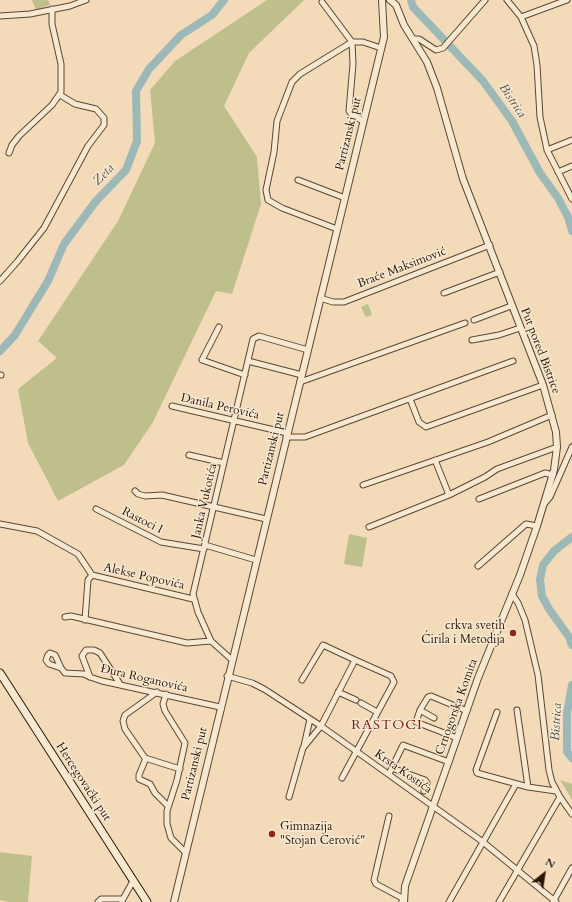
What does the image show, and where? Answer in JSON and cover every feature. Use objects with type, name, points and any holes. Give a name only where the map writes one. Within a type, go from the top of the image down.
[{"type":"main road","name":"Hercegovački put","points":[[0,674],[147,902]]},
{"type":"street","points":[[0,16],[30,14],[70,6],[86,0]]},
{"type":"street","name":"Partizanski put","points":[[174,902],[220,707],[384,37],[382,0]]},
{"type":"street","name":"Put pored Bistrice","points":[[390,0],[396,5],[404,25],[427,62],[437,88],[459,165],[500,272],[511,306],[543,385],[552,416],[557,447],[554,473],[520,576],[512,594]]},
{"type":"street","points":[[414,39],[419,39],[436,50],[443,48],[452,40],[486,0]]},
{"type":"street","points":[[507,0],[521,17],[534,46],[540,117],[547,150],[572,199]]},
{"type":"street","points":[[521,17],[567,0]]},
{"type":"street","points":[[322,2],[352,42],[353,64],[349,110],[352,115],[363,121]]},
{"type":"street","points":[[9,153],[19,136],[60,95],[62,89],[61,64],[52,24],[52,9]]},
{"type":"street","points":[[337,229],[299,216],[271,202],[267,197],[266,190],[274,152],[277,121],[292,82],[300,74],[352,42],[363,42],[381,48]]},
{"type":"street","points":[[0,281],[22,257],[44,228],[88,146],[101,131],[105,122],[102,115],[96,109],[75,104],[60,95]]},
{"type":"street","points":[[547,150],[572,140]]},
{"type":"street","points":[[558,172],[572,166]]},
{"type":"street","points":[[298,180],[345,198]]},
{"type":"street","name":"Braće Maksimović","points":[[320,298],[332,302],[344,302],[490,245]]},
{"type":"street","points":[[444,293],[500,272]]},
{"type":"street","points":[[474,320],[511,306]]},
{"type":"street","points":[[300,382],[465,324]]},
{"type":"street","points":[[219,327],[202,360],[245,376]]},
{"type":"street","points":[[472,340],[499,335],[520,328]]},
{"type":"street","name":"Janka Vukotića","points":[[193,599],[194,589],[253,339],[255,337],[264,337],[308,350]]},
{"type":"street","name":"Danila Perovića","points":[[172,406],[234,420],[287,435],[305,437],[410,400],[512,360]]},
{"type":"street","points":[[248,361],[302,375]]},
{"type":"street","points":[[410,400],[419,422],[426,427],[543,385]]},
{"type":"street","points":[[363,485],[488,442],[552,416]]},
{"type":"street","points":[[369,528],[449,495],[485,477],[497,468],[557,447]]},
{"type":"street","points":[[545,503],[550,497],[572,447]]},
{"type":"street","points":[[189,455],[224,463]]},
{"type":"street","points":[[435,460],[449,495]]},
{"type":"street","points":[[479,499],[545,473],[561,472]]},
{"type":"street","points":[[135,491],[138,494],[145,496],[162,495],[266,519]]},
{"type":"street","name":"Rastoci I","points":[[96,509],[160,542],[204,547],[256,560]]},
{"type":"street","name":"Alekse Popovića","points":[[0,524],[37,530],[78,554],[92,575],[193,599]]},
{"type":"street","points":[[478,566],[526,524],[537,526]]},
{"type":"street","points":[[85,620],[88,580],[92,575]]},
{"type":"street","points":[[512,594],[518,603],[525,620],[538,675],[549,770],[556,791],[572,814]]},
{"type":"street","name":"Crnogorska Komita","points":[[403,901],[405,886],[457,738],[512,594]]},
{"type":"street","points":[[193,599],[212,641],[232,659]]},
{"type":"street","points":[[66,617],[71,616],[186,643],[212,641]]},
{"type":"street","points":[[302,680],[323,645],[394,679],[394,682],[342,778]]},
{"type":"street","name":"Đura Roganovića","points":[[120,684],[100,653],[94,650],[86,650],[82,656],[90,677],[120,684],[166,694],[220,707]]},
{"type":"street","points":[[303,748],[321,726],[355,660]]},
{"type":"street","points":[[61,668],[68,674],[84,674],[90,677]]},
{"type":"street","name":"Krsta Kostića","points":[[228,676],[252,683],[264,689],[321,726],[483,842],[554,901]]},
{"type":"street","points":[[157,692],[123,718],[125,729],[146,758],[180,769]]},
{"type":"street","points":[[338,692],[377,712]]},
{"type":"street","points":[[166,694],[163,704],[165,711],[184,743],[180,769],[168,806],[167,824],[168,832],[174,843],[185,852]]},
{"type":"street","points":[[457,738],[418,724],[416,721],[420,710],[428,697],[431,696],[467,711]]},
{"type":"street","points":[[420,710],[434,718]]},
{"type":"street","points":[[517,710],[528,787]]},
{"type":"street","points":[[497,712],[476,770],[478,774],[528,787],[556,791]]},
{"type":"street","points":[[289,796],[310,719]]},
{"type":"street","points":[[389,774],[401,747],[405,745],[449,762]]},
{"type":"street","points":[[146,758],[139,775],[139,779],[150,784],[155,793],[168,806]]},
{"type":"street","points":[[392,768],[425,780],[427,783],[424,791]]},
{"type":"street","points":[[449,902],[516,784]]},
{"type":"street","points":[[499,902],[560,797]]},
{"type":"street","points":[[389,816],[374,880],[376,884],[403,901]]},
{"type":"street","points":[[554,901],[572,868]]},
{"type":"street","points":[[98,902],[101,899],[122,901],[133,881]]},
{"type":"green space","points":[[32,0],[48,0],[50,5],[36,10]]},
{"type":"green space","points":[[267,0],[304,0],[249,53],[224,106],[257,157],[261,204],[232,294],[216,291],[153,422],[124,465],[58,501],[28,443],[18,389],[57,358],[38,341],[118,221],[155,143],[150,90],[175,61]]},
{"type":"green space","points":[[368,304],[372,315],[366,317],[361,307]]},
{"type":"green space","points":[[349,534],[367,538],[362,567],[344,564]]},
{"type":"green space","points":[[560,780],[572,784],[572,800],[568,793]]},
{"type":"green space","points":[[0,852],[32,856],[28,902],[9,902],[0,900]]},
{"type":"waterway","name":"Zeta","points":[[0,351],[15,335],[48,281],[64,244],[96,201],[126,170],[137,141],[136,91],[149,69],[181,35],[212,15],[224,0]]},
{"type":"waterway","name":"Bistrica","points":[[411,0],[413,7],[483,81],[512,121],[540,173],[558,198],[568,217],[572,231]]},
{"type":"waterway","name":"Bistrica","points":[[572,537],[554,551],[543,565],[540,580],[542,596],[549,609],[569,637],[572,645]]},
{"type":"waterway","name":"Bistrica","points":[[572,685],[567,713],[567,752],[572,758]]},
{"type":"place","name":"crkva svetih Ćirila i Metodija","points":[[513,633]]},
{"type":"place","name":"Gimnazija \"Stojan Cerović\"","points":[[272,834]]},
{"type":"district","name":"RASTOCI","points":[[387,726]]}]
